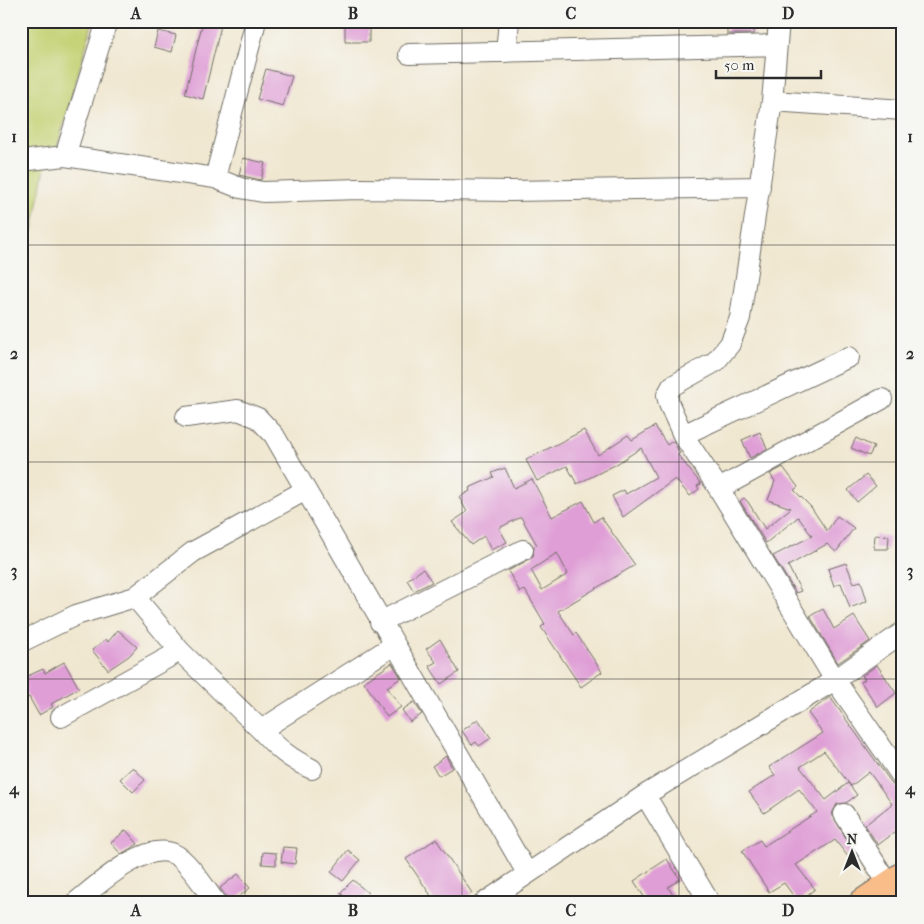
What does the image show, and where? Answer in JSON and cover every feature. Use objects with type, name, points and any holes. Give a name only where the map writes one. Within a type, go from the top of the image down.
[{"type":"highway","points":[[862,903],[896,880]]},
{"type":"street","points":[[65,156],[107,21]]},
{"type":"street","points":[[215,178],[256,21]]},
{"type":"street","points":[[506,52],[510,21]]},
{"type":"street","points":[[779,21],[772,101],[743,303],[730,344],[715,362],[672,386],[667,394],[669,404],[683,435],[719,489],[834,680],[903,778]]},
{"type":"street","points":[[409,54],[777,45]]},
{"type":"street","points":[[772,101],[903,110]]},
{"type":"street","points":[[21,161],[65,156],[215,178],[240,188],[263,192],[359,189],[510,191],[760,187]]},
{"type":"street","points":[[683,435],[849,357]]},
{"type":"street","points":[[719,489],[882,399]]},
{"type":"street","points":[[186,416],[238,410],[258,418],[274,435],[304,491],[527,873]]},
{"type":"street","points":[[21,642],[76,615],[135,598],[193,552],[304,491]]},
{"type":"street","points":[[380,622],[523,550]]},
{"type":"street","points":[[135,598],[180,651],[282,753],[294,761],[312,768]]},
{"type":"street","points":[[484,903],[645,795],[834,680],[903,632]]},
{"type":"street","points":[[261,730],[394,645]]},
{"type":"street","points":[[61,717],[180,651]]},
{"type":"street","points":[[645,795],[710,903]]},
{"type":"street","points":[[844,814],[896,880]]},
{"type":"street","points":[[75,903],[126,864],[151,852],[163,850],[175,854],[185,864],[216,903]]},
{"type":"green space","points":[[21,21],[93,21],[57,148],[46,162],[21,293]]},
{"type":"building","points":[[203,21],[222,21],[203,99],[185,94]]},
{"type":"building","points":[[345,21],[369,21],[369,42],[345,42]]},
{"type":"building","points":[[727,21],[754,21],[754,34],[727,34]]},
{"type":"building","points":[[158,31],[176,35],[172,52],[154,47]]},
{"type":"building","points":[[266,69],[292,76],[283,106],[257,99]]},
{"type":"building","points":[[243,158],[265,163],[261,180],[239,175]]},
{"type":"building","points":[[655,426],[667,445],[673,441],[680,453],[678,455],[701,484],[697,486],[699,489],[690,496],[675,479],[623,517],[612,496],[624,490],[626,494],[656,477],[641,448],[615,465],[577,484],[567,466],[537,481],[526,460],[584,430],[598,455],[628,435],[632,440]]},
{"type":"building","points":[[760,432],[767,449],[750,458],[742,440]]},
{"type":"building","points":[[856,438],[874,447],[869,456],[851,448]]},
{"type":"building","points":[[783,467],[798,487],[794,490],[811,507],[827,531],[837,516],[854,528],[836,552],[827,544],[788,566],[801,591],[796,593],[773,556],[812,536],[798,517],[766,543],[740,501],[744,498],[748,502],[765,529],[791,508],[768,500],[775,481],[770,474]]},
{"type":"building","points":[[505,468],[514,488],[532,479],[552,517],[583,501],[594,522],[601,517],[635,565],[558,611],[574,635],[576,633],[602,672],[581,687],[541,627],[545,624],[525,590],[520,592],[508,571],[533,557],[534,546],[537,545],[521,517],[499,528],[507,542],[491,550],[484,536],[471,545],[452,522],[467,512],[459,497],[470,491],[469,488],[494,477],[492,473]],"holes":[[[557,553],[568,574],[542,590],[531,570]]]},
{"type":"building","points":[[866,475],[876,486],[857,502],[848,490]]},
{"type":"building","points":[[875,535],[889,536],[888,549],[874,549]]},
{"type":"building","points":[[846,563],[854,583],[861,581],[867,601],[850,608],[841,583],[834,586],[828,569]]},
{"type":"building","points":[[423,569],[432,582],[414,591],[407,580]]},
{"type":"building","points":[[823,609],[834,629],[854,616],[870,641],[838,663],[810,616]]},
{"type":"building","points":[[118,630],[137,647],[129,656],[108,670],[92,650],[106,639],[108,642]]},
{"type":"building","points":[[440,639],[459,672],[441,684],[429,666],[436,662],[426,649]]},
{"type":"building","points":[[64,662],[79,688],[51,704],[53,707],[39,715],[28,698],[21,679],[43,669],[45,673]]},
{"type":"building","points":[[392,663],[401,678],[387,687],[401,707],[387,717],[364,682]]},
{"type":"building","points":[[877,665],[896,693],[878,707],[861,682],[865,679],[862,676]]},
{"type":"building","points":[[830,697],[893,785],[903,791],[903,826],[878,845],[865,825],[892,804],[869,772],[851,786],[824,751],[800,767],[826,800],[848,783],[857,795],[846,803],[837,804],[832,814],[858,859],[853,863],[835,840],[796,865],[815,889],[798,902],[784,883],[769,892],[742,851],[760,840],[764,846],[817,812],[799,789],[764,813],[749,792],[775,775],[769,767],[823,733],[808,713]]},
{"type":"building","points":[[414,702],[422,714],[410,722],[402,710]]},
{"type":"building","points":[[478,719],[491,738],[479,746],[476,742],[472,745],[462,731]]},
{"type":"building","points":[[446,756],[452,768],[439,776],[432,766]]},
{"type":"building","points":[[133,767],[145,780],[133,792],[120,779]]},
{"type":"building","points":[[126,830],[138,844],[121,854],[111,843]]},
{"type":"building","points":[[436,839],[472,893],[458,903],[436,903],[406,859]]},
{"type":"building","points":[[283,847],[297,848],[295,864],[281,862]]},
{"type":"building","points":[[348,850],[360,860],[343,881],[331,872]]},
{"type":"building","points":[[263,852],[276,853],[276,865],[262,864]]},
{"type":"building","points":[[667,859],[680,879],[668,887],[678,903],[648,903],[634,881]]},
{"type":"building","points":[[238,874],[250,888],[231,903],[220,888]]},
{"type":"building","points":[[353,880],[368,893],[358,903],[335,903],[343,895],[340,893]]}]
